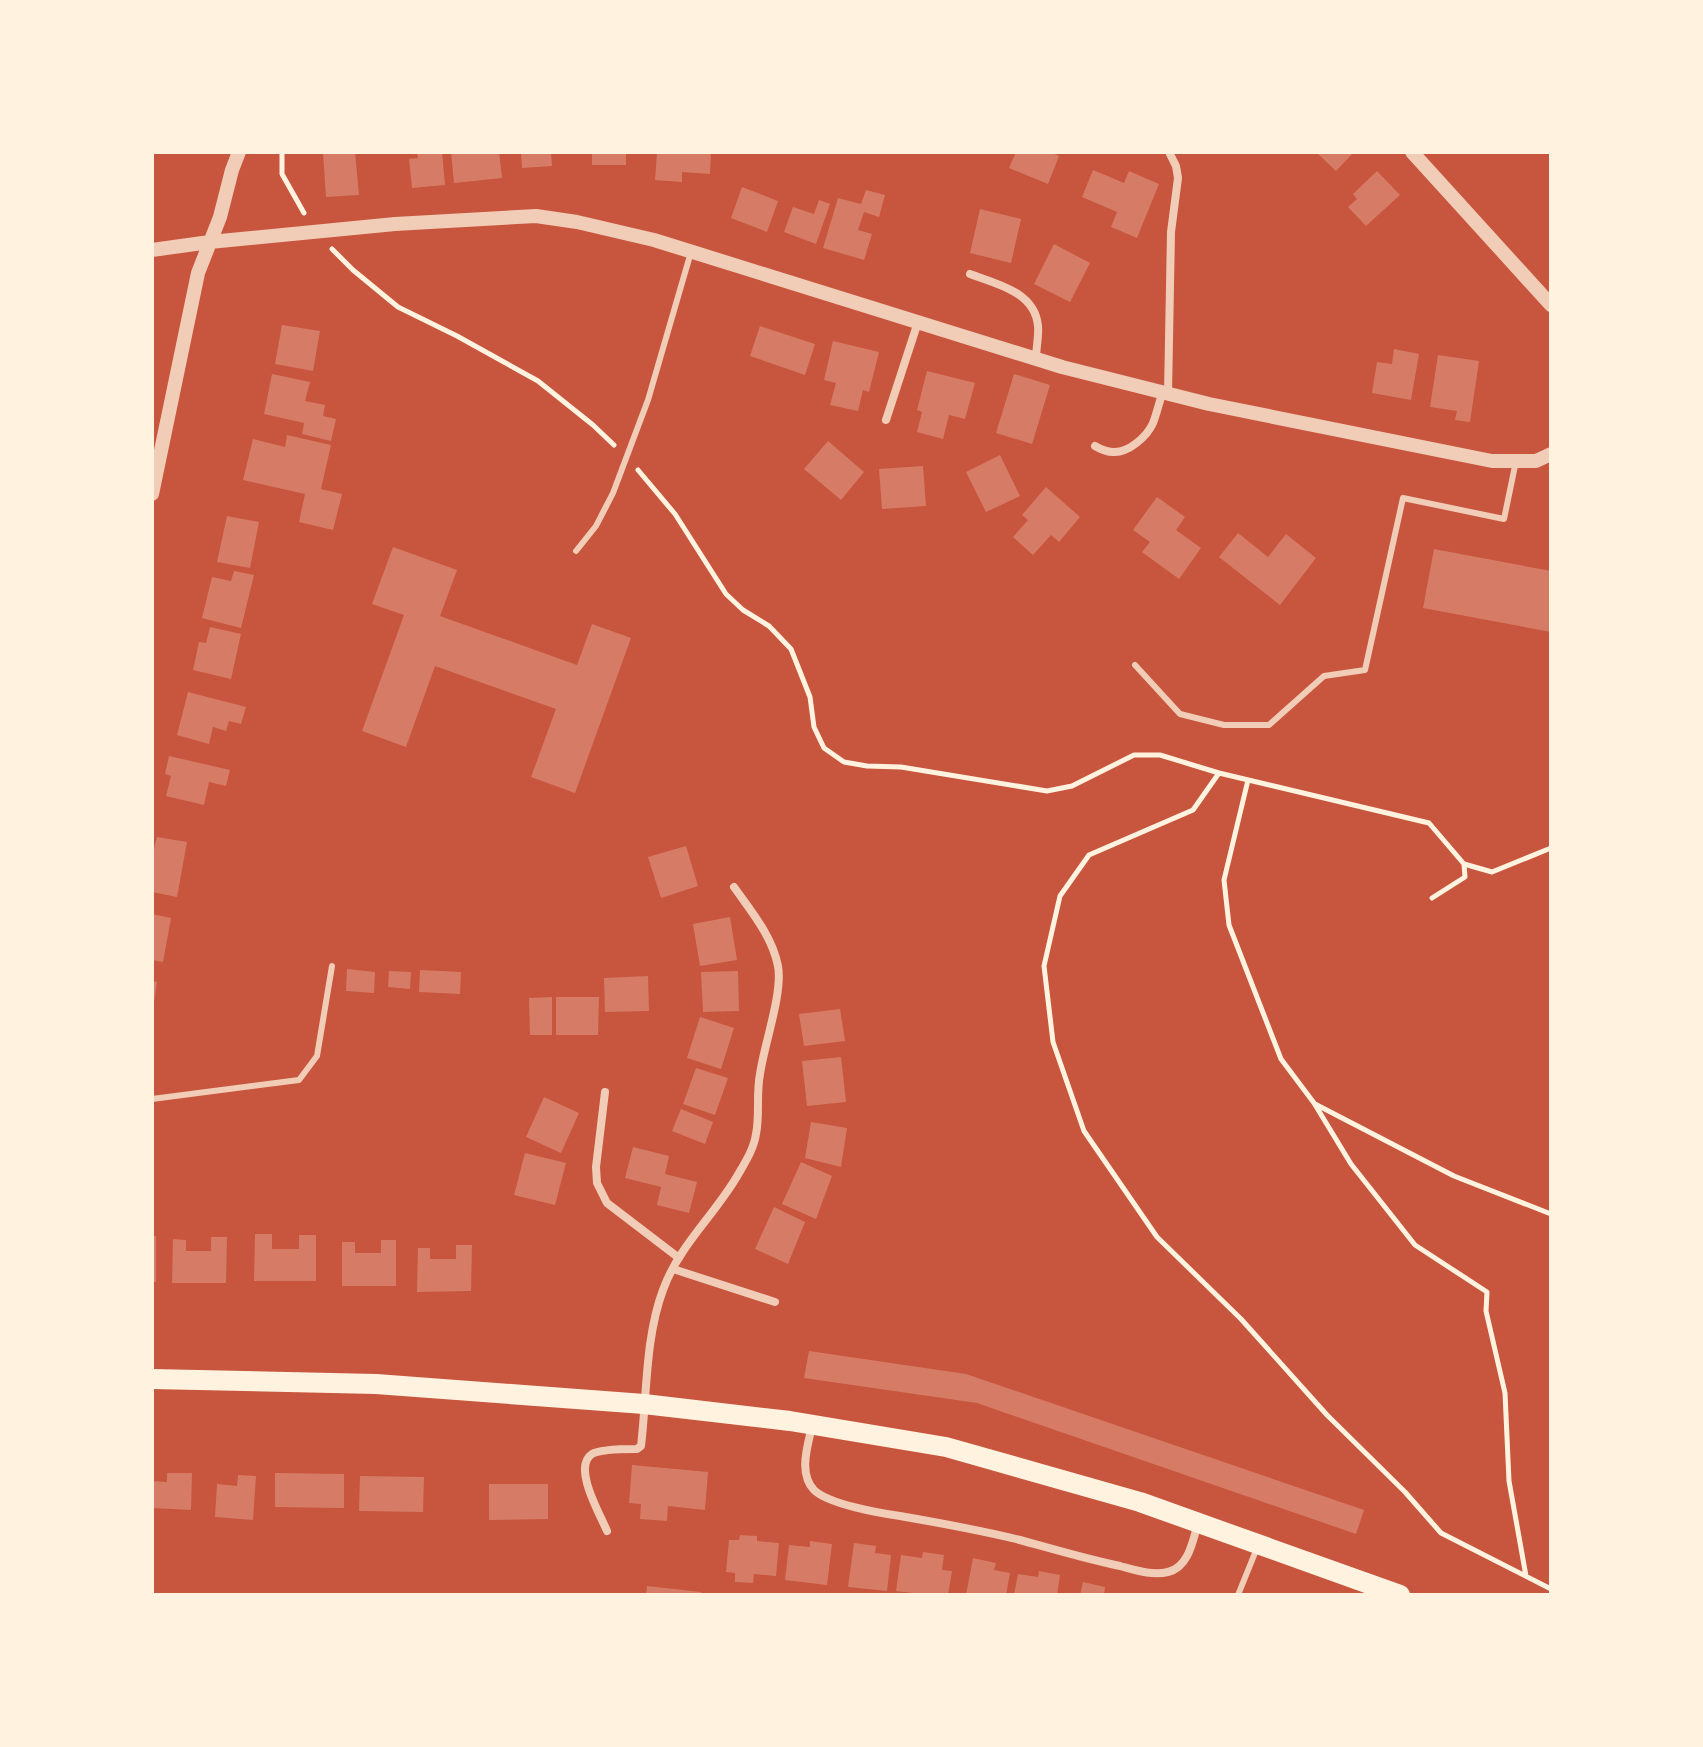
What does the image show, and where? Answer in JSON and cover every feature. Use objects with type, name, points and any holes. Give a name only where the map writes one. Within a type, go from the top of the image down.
[{"type":"main road","points":[[152,1379],[376,1384],[644,1404],[813,1425],[946,1447],[1140,1502],[1400,1595]]},
{"type":"street","points":[[152,494],[198,273],[220,217],[239,152]]},
{"type":"street","points":[[1095,446],[1116,452],[1143,437],[1153,424],[1165,393],[1171,232],[1178,178],[1169,152]]},
{"type":"street","points":[[1412,152],[1551,305]]},
{"type":"street","points":[[152,250],[395,224],[536,216],[654,240],[1036,359],[1209,404],[1492,461],[1536,461],[1551,454]]},
{"type":"street","points":[[970,274],[1014,291],[1033,306],[1038,325],[1036,359]]},
{"type":"street","points":[[886,420],[918,322]]},
{"type":"street","points":[[607,1531],[584,1477],[584,1467],[589,1456],[595,1452],[637,1449],[641,1446],[644,1404],[662,1291],[689,1242],[727,1194],[756,1136],[759,1077],[779,972],[768,939],[734,887]]},
{"type":"street","points":[[605,1092],[595,1175],[599,1190],[613,1209],[679,1258]]},
{"type":"street","points":[[673,1269],[775,1302]]},
{"type":"street","points":[[813,1425],[806,1474],[812,1488],[829,1500],[886,1514],[955,1525],[1157,1573],[1174,1569],[1188,1556],[1198,1523]]},
{"type":"lane","points":[[576,551],[602,515],[627,457],[648,400],[691,252]]},
{"type":"lane","points":[[1135,665],[1180,714],[1224,725],[1269,725],[1324,676],[1365,670],[1403,498],[1504,519],[1516,461]]},
{"type":"lane","points":[[152,1099],[299,1080],[317,1056],[332,966]]},
{"type":"lane","points":[[1238,1595],[1259,1545]]},
{"type":"path","points":[[282,152],[282,174],[314,232],[353,270],[398,307],[538,381],[627,457],[675,514],[726,594],[743,610],[769,626],[791,649],[810,697],[814,727],[824,748],[844,762],[901,767],[1047,791],[1072,786],[1134,755],[1160,755],[1219,773],[1429,823],[1464,864],[1492,872],[1551,848]]},
{"type":"path","points":[[1219,773],[1193,810],[1089,855],[1060,896],[1044,966],[1053,1042],[1084,1131],[1157,1237],[1241,1319],[1327,1415],[1405,1492],[1441,1533],[1551,1589]]},
{"type":"path","points":[[1248,780],[1224,880],[1229,925],[1281,1059],[1314,1103],[1351,1164],[1415,1245],[1487,1292],[1486,1311],[1505,1393],[1509,1481],[1526,1577]]},
{"type":"path","points":[[1432,898],[1465,877],[1464,864]]},
{"type":"path","points":[[1314,1103],[1454,1176],[1551,1214]]},
{"type":"building","points":[[355,152],[359,195],[326,197],[323,153]]},
{"type":"building","points":[[417,152],[442,152],[445,185],[412,188],[409,159],[418,158]]},
{"type":"building","points":[[451,152],[499,152],[502,178],[454,183]]},
{"type":"building","points":[[521,152],[551,152],[552,166],[522,168]]},
{"type":"building","points":[[592,152],[626,152],[626,165],[592,165]]},
{"type":"building","points":[[657,152],[711,152],[710,174],[682,172],[682,182],[655,180]]},
{"type":"building","points":[[1016,152],[1050,152],[1059,156],[1048,184],[1009,168]]},
{"type":"building","points":[[1316,152],[1354,152],[1336,171]]},
{"type":"building","points":[[1093,170],[1124,183],[1129,171],[1159,184],[1137,238],[1111,227],[1117,212],[1082,197]]},
{"type":"building","points":[[1377,171],[1400,195],[1366,226],[1348,207],[1357,199],[1353,194]]},
{"type":"building","points":[[742,187],[778,201],[767,232],[731,218]]},
{"type":"building","points":[[866,190],[885,195],[879,217],[864,212],[858,230],[872,234],[864,260],[823,248],[838,198],[861,204]]},
{"type":"building","points":[[819,200],[830,204],[816,244],[784,232],[793,207],[814,214]]},
{"type":"building","points":[[980,209],[1021,219],[1011,263],[970,253]]},
{"type":"building","points":[[1054,244],[1090,263],[1070,302],[1034,284]]},
{"type":"building","points":[[282,325],[320,331],[313,371],[275,364]]},
{"type":"building","points":[[760,326],[815,344],[805,375],[750,356]]},
{"type":"building","points":[[833,341],[879,352],[869,392],[863,390],[858,411],[830,405],[836,383],[824,380]]},
{"type":"building","points":[[1394,349],[1419,354],[1411,400],[1372,393],[1377,362],[1392,364]]},
{"type":"building","points":[[1438,355],[1479,361],[1470,422],[1455,420],[1457,411],[1430,407]]},
{"type":"building","points":[[927,371],[975,383],[965,419],[949,415],[943,439],[917,432],[922,412],[917,410]]},
{"type":"building","points":[[272,374],[310,382],[305,401],[325,405],[323,416],[336,419],[331,441],[302,434],[304,423],[264,414]]},
{"type":"building","points":[[1014,374],[1050,385],[1032,444],[996,433]]},
{"type":"building","points":[[287,435],[331,445],[321,489],[342,494],[333,530],[299,522],[305,494],[243,480],[253,439],[285,447]]},
{"type":"building","points":[[828,441],[864,472],[841,500],[804,469]]},
{"type":"building","points":[[1000,455],[1020,496],[986,512],[966,472]]},
{"type":"building","points":[[923,466],[926,506],[882,509],[879,469]]},
{"type":"building","points":[[1046,487],[1080,517],[1059,542],[1051,535],[1033,555],[1013,537],[1028,520],[1022,515]]},
{"type":"building","points":[[1157,497],[1185,517],[1176,530],[1201,548],[1179,579],[1142,552],[1150,542],[1133,530]]},
{"type":"building","points":[[227,516],[259,522],[250,568],[217,562]]},
{"type":"building","points":[[1238,533],[1268,557],[1286,534],[1316,558],[1280,605],[1219,557]]},
{"type":"building","points":[[393,547],[457,570],[440,616],[577,665],[592,624],[631,638],[575,793],[531,777],[556,709],[435,666],[406,747],[362,731],[404,615],[372,604]]},
{"type":"building","points":[[1434,549],[1551,571],[1551,632],[1423,608]]},
{"type":"building","points":[[234,571],[254,575],[241,628],[202,618],[212,577],[231,581]]},
{"type":"building","points":[[210,627],[241,634],[231,679],[193,670],[199,642],[206,643]]},
{"type":"building","points":[[188,692],[246,707],[241,724],[229,721],[226,731],[213,727],[209,744],[177,735]]},
{"type":"building","points":[[169,756],[230,770],[226,786],[209,782],[204,805],[166,796],[171,776],[165,774]]},
{"type":"building","points":[[157,837],[187,842],[177,897],[152,892],[152,856]]},
{"type":"building","points":[[686,846],[698,886],[661,898],[648,857]]},
{"type":"building","points":[[152,914],[171,918],[163,962],[152,960]]},
{"type":"building","points":[[730,917],[737,960],[700,966],[693,924]]},
{"type":"building","points":[[347,969],[375,972],[374,993],[346,991]]},
{"type":"building","points":[[420,970],[461,972],[460,994],[419,992]]},
{"type":"building","points":[[389,971],[411,972],[410,989],[388,987]]},
{"type":"building","points":[[738,971],[739,1011],[703,1012],[701,972]]},
{"type":"building","points":[[648,976],[649,1011],[605,1012],[604,978]]},
{"type":"building","points":[[152,981],[157,982],[154,1002],[152,1001]]},
{"type":"building","points":[[552,997],[552,1035],[530,1035],[529,998]]},
{"type":"building","points":[[556,997],[599,997],[598,1035],[556,1035]]},
{"type":"building","points":[[840,1009],[845,1041],[804,1046],[799,1014]]},
{"type":"building","points":[[700,1017],[734,1028],[721,1069],[687,1058]]},
{"type":"building","points":[[841,1057],[846,1102],[807,1106],[802,1061]]},
{"type":"building","points":[[696,1068],[728,1078],[715,1115],[683,1104]]},
{"type":"building","points":[[544,1097],[579,1113],[561,1153],[526,1137]]},
{"type":"building","points":[[681,1109],[713,1122],[705,1144],[672,1131]]},
{"type":"building","points":[[811,1122],[847,1128],[841,1167],[805,1158]]},
{"type":"building","points":[[633,1147],[669,1156],[665,1174],[697,1182],[689,1213],[657,1205],[661,1187],[625,1178]]},
{"type":"building","points":[[525,1153],[566,1163],[555,1205],[514,1195]]},
{"type":"building","points":[[801,1162],[832,1176],[816,1219],[782,1204]]},
{"type":"building","points":[[774,1207],[805,1222],[788,1264],[755,1249]]},
{"type":"building","points":[[255,1234],[272,1234],[272,1249],[299,1249],[299,1235],[316,1235],[316,1281],[254,1281]]},
{"type":"building","points":[[152,1236],[156,1236],[156,1282],[152,1282]]},
{"type":"building","points":[[211,1237],[227,1237],[226,1283],[172,1283],[173,1239],[186,1240],[186,1251],[211,1251]]},
{"type":"building","points":[[381,1240],[396,1240],[396,1286],[342,1286],[342,1242],[355,1242],[355,1253],[381,1253]]},
{"type":"building","points":[[456,1245],[472,1245],[471,1291],[417,1292],[418,1248],[430,1248],[430,1259],[456,1259]]},
{"type":"building","points":[[809,1351],[966,1374],[1364,1510],[1356,1534],[977,1403],[804,1378]]},
{"type":"building","points":[[632,1465],[708,1472],[705,1510],[668,1506],[667,1521],[640,1519],[641,1504],[629,1503]]},
{"type":"building","points":[[167,1473],[192,1473],[191,1510],[152,1508],[152,1481],[167,1482]]},
{"type":"building","points":[[275,1473],[344,1474],[344,1508],[275,1507]]},
{"type":"building","points":[[238,1475],[256,1476],[253,1520],[215,1517],[217,1484],[237,1486]]},
{"type":"building","points":[[360,1476],[424,1477],[423,1512],[359,1511]]},
{"type":"building","points":[[489,1484],[548,1484],[548,1519],[489,1520]]},
{"type":"building","points":[[740,1535],[757,1536],[757,1541],[779,1543],[776,1576],[754,1574],[753,1583],[735,1582],[735,1573],[726,1572],[729,1540],[739,1540]]},
{"type":"building","points":[[810,1541],[832,1544],[827,1585],[785,1580],[789,1545],[810,1547]]},
{"type":"building","points":[[854,1543],[876,1546],[875,1553],[891,1555],[887,1591],[848,1587]]},
{"type":"building","points":[[923,1552],[944,1555],[942,1570],[952,1571],[948,1595],[896,1591],[901,1555],[922,1558]]},
{"type":"building","points":[[973,1558],[996,1563],[994,1570],[1010,1573],[1006,1595],[966,1595]]},
{"type":"building","points":[[1039,1571],[1060,1575],[1057,1595],[1014,1595],[1018,1574],[1038,1577]]},
{"type":"building","points":[[1083,1582],[1105,1587],[1104,1595],[1080,1595]]},
{"type":"building","points":[[647,1586],[701,1592],[700,1595],[646,1595]]}]
